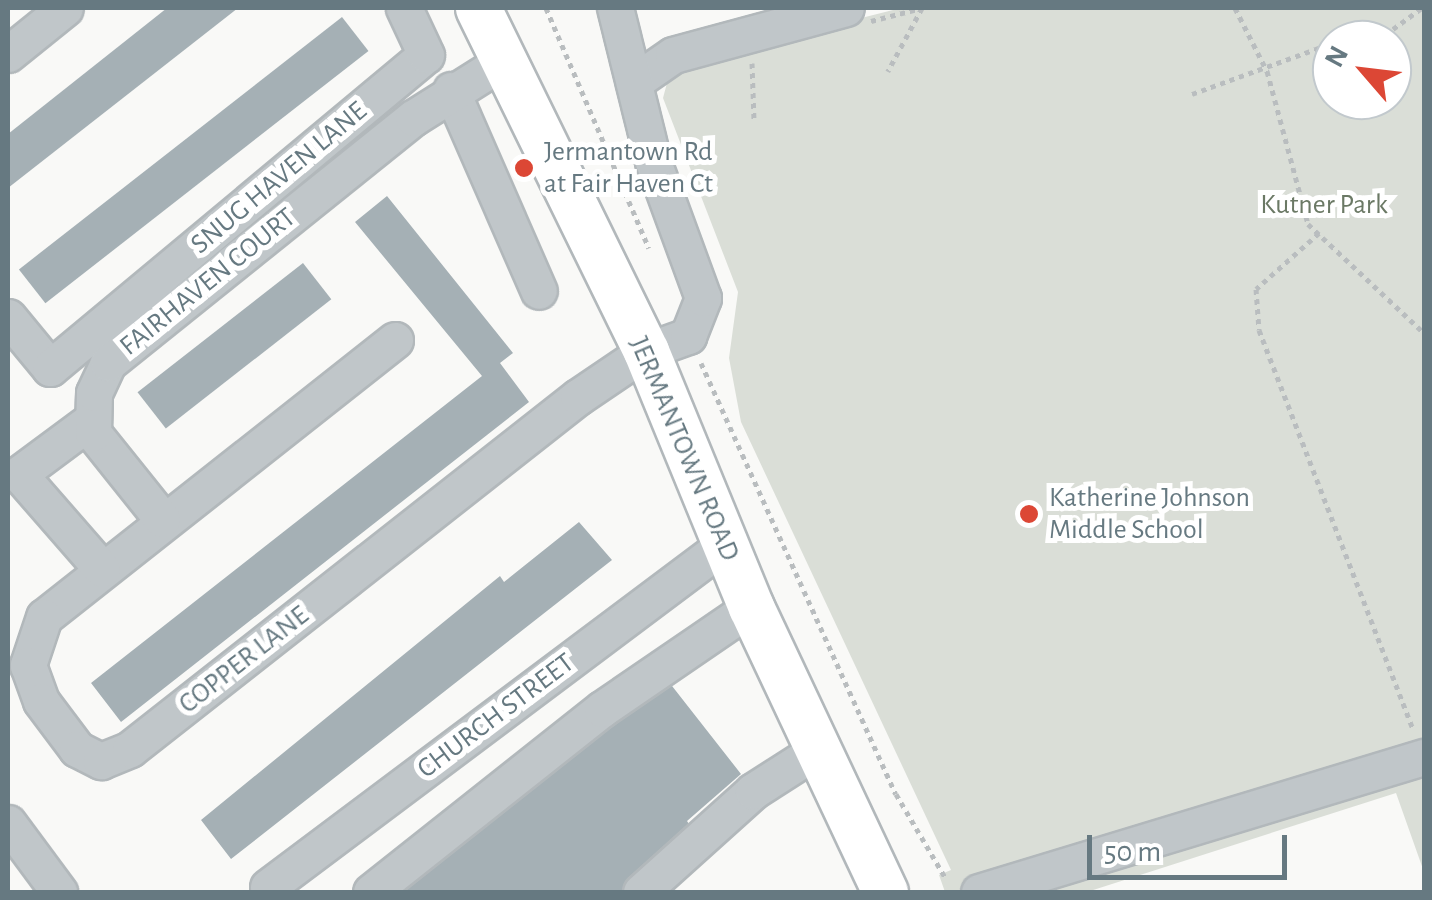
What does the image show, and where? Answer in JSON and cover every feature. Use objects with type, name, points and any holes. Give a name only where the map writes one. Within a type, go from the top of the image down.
[{"type":"main road","name":"JERMANTOWN ROAD","points":[[478,8],[646,352],[751,607],[885,892]]},
{"type":"street","points":[[8,54],[65,8]]},
{"type":"street","name":"SNUG HAVEN LANE","points":[[8,318],[50,368],[426,55],[404,8]]},
{"type":"street","points":[[615,8],[634,82],[704,298],[688,336],[646,352]]},
{"type":"street","points":[[634,82],[672,55],[846,8]]},
{"type":"street","name":"FAIRHAVEN COURT","points":[[93,419],[108,362],[451,90],[502,62]]},
{"type":"street","points":[[451,90],[538,290]]},
{"type":"street","points":[[93,419],[93,433],[162,519],[198,502],[395,340]]},
{"type":"street","name":"COPPER LANE","points":[[162,519],[44,618],[28,665],[52,717],[77,749],[101,761],[130,749],[646,352]]},
{"type":"street","points":[[93,419],[19,474],[102,569]]},
{"type":"street","name":"CHURCH STREET","points":[[268,887],[724,545]]},
{"type":"street","points":[[371,892],[602,710],[751,607]]},
{"type":"street","points":[[641,892],[754,791],[817,750]]},
{"type":"street","points":[[979,892],[1422,756]]},
{"type":"street","points":[[8,823],[59,892]]},
{"type":"path","points":[[546,8],[653,256]]},
{"type":"path","points":[[1235,8],[1267,71],[1308,224],[1424,333]]},
{"type":"path","points":[[1192,94],[1267,71],[1312,52]]},
{"type":"path","points":[[754,119],[756,53]]},
{"type":"path","points":[[1318,233],[1256,290],[1259,330],[1404,694],[1422,756]]},
{"type":"path","points":[[688,336],[896,794],[946,879]]},
{"type":"green space","name":"Katherine Johnson Middle School","points":[[901,8],[1424,8],[1424,872],[1396,793],[1087,892],[945,892],[939,875],[951,870],[741,422],[729,358],[738,292],[663,98],[667,83],[694,60]]},
{"type":"building","points":[[167,8],[238,8],[8,188],[8,134]]},
{"type":"building","points":[[342,17],[368,51],[45,303],[19,269]]},
{"type":"building","points":[[387,196],[513,353],[500,363],[529,402],[121,722],[91,683],[482,376],[355,222]]},
{"type":"building","points":[[303,263],[331,299],[166,429],[138,392]]},
{"type":"building","points":[[579,522],[612,560],[231,859],[201,820],[500,576],[504,582]]},
{"type":"building","points":[[665,677],[741,774],[687,821],[697,836],[624,892],[391,892]]},
{"type":"place","name":"Jermantown Rd at Fair Haven Ct","points":[[524,168]]},
{"type":"place","name":"Katherine Johnson Middle School","points":[[1029,514]]},
{"type":"park label","name":"Kutner Park","points":[[1324,205]]}]
